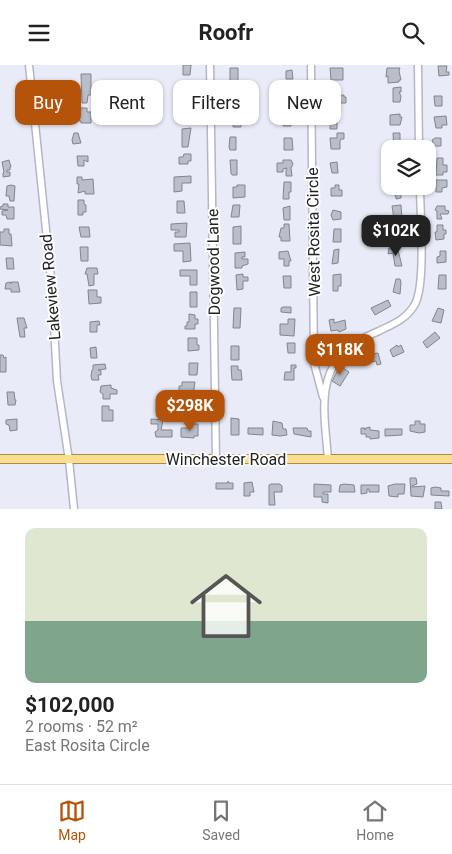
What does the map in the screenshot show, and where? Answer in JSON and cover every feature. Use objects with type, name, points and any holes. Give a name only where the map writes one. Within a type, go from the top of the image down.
[{"type":"main road","name":"Winchester Road","points":[[0,459],[452,459]]},
{"type":"street","name":"Lakeview Road","points":[[29,65],[30,80]]},
{"type":"street","name":"Dogwood Lane","points":[[210,65],[216,459]]},
{"type":"street","name":"West Rosita Circle","points":[[311,65],[314,363],[323,397]]},
{"type":"street","points":[[418,65],[419,140]]},
{"type":"street","name":"Lakeview Road","points":[[35,125],[52,288],[57,381],[74,509]]},
{"type":"street","points":[[328,459],[323,397],[329,376],[341,355],[357,342],[404,318],[416,303],[421,280],[420,195]]},
{"type":"building","points":[[183,65],[191,65],[190,75],[183,75]]},
{"type":"building","points":[[438,66],[447,66],[446,72],[449,72],[449,75],[439,76]]},
{"type":"building","points":[[230,68],[238,68],[238,80],[230,80]]},
{"type":"building","points":[[330,68],[343,68],[343,80],[331,80]]},
{"type":"building","points":[[387,68],[400,68],[401,80],[399,82],[388,83],[388,76],[386,77]]},
{"type":"building","points":[[292,70],[293,79],[286,79],[286,71]]},
{"type":"building","points":[[81,74],[91,74],[91,95],[88,95],[87,103],[82,103]]},
{"type":"building","points":[[401,87],[401,92],[399,92],[401,96],[400,102],[393,102],[393,88]]},
{"type":"building","points":[[341,95],[346,97],[346,103],[341,103]]},
{"type":"building","points":[[434,96],[442,96],[442,106],[435,106]]},
{"type":"building","points":[[81,108],[87,108],[87,112],[91,112],[91,123],[81,123]]},
{"type":"building","points":[[400,114],[400,117],[402,117],[400,125],[390,125],[390,115]]},
{"type":"building","points":[[446,116],[447,125],[442,125],[442,128],[436,128],[434,117]]},
{"type":"building","points":[[233,125],[241,125],[241,127],[233,127]]},
{"type":"building","points":[[330,125],[337,125],[337,129],[330,129]]},
{"type":"building","points":[[191,128],[188,147],[182,147],[182,129]]},
{"type":"building","points":[[74,133],[78,133],[81,143],[73,144]]},
{"type":"building","points":[[337,133],[344,133],[344,139],[340,141],[340,149],[331,149],[330,138],[337,138]]},
{"type":"building","points":[[393,133],[400,133],[400,140],[393,140]]},
{"type":"building","points":[[230,137],[236,137],[236,150],[230,150]]},
{"type":"building","points":[[284,138],[292,138],[293,150],[284,150]]},
{"type":"building","points":[[441,138],[441,146],[436,146],[436,140],[432,140]]},
{"type":"building","points":[[184,154],[191,154],[191,161],[188,161],[188,164],[179,164],[179,157],[183,157]]},
{"type":"building","points":[[77,156],[88,156],[88,162],[84,160],[84,166],[78,166]]},
{"type":"building","points":[[437,158],[443,158],[443,165],[447,165],[447,172],[443,172],[443,175],[436,175]]},
{"type":"building","points":[[9,160],[11,167],[7,172],[10,172],[10,176],[3,177],[2,162]]},
{"type":"building","points":[[230,160],[237,160],[237,175],[232,175],[231,173]]},
{"type":"building","points":[[283,160],[291,160],[293,164],[291,168],[292,176],[286,176],[287,168],[283,169],[283,172],[277,172],[277,163],[283,163]]},
{"type":"building","points":[[337,162],[338,173],[332,173],[330,163]]},
{"type":"building","points":[[191,176],[191,183],[182,183],[182,191],[174,192],[174,177]]},
{"type":"building","points":[[77,177],[82,177],[82,180],[93,179],[94,194],[85,194],[85,191],[78,193],[79,184],[77,184]]},
{"type":"building","points":[[436,180],[447,180],[447,187],[442,188],[442,192],[436,192]]},
{"type":"building","points":[[284,182],[291,182],[289,199],[283,199]]},
{"type":"building","points":[[237,185],[245,185],[245,197],[233,198],[233,187],[237,187]]},
{"type":"building","points":[[335,185],[339,185],[339,190],[342,190],[342,196],[331,196],[331,188],[335,188]]},
{"type":"building","points":[[7,186],[15,186],[14,201],[10,201],[9,196],[6,196]]},
{"type":"building","points":[[401,195],[401,198],[396,199],[395,196]]},
{"type":"building","points":[[78,200],[84,200],[86,205],[86,212],[83,212],[83,215],[78,215]]},
{"type":"building","points":[[177,201],[184,201],[185,213],[177,213]]},
{"type":"building","points":[[3,204],[8,204],[8,207],[14,207],[14,219],[7,219],[6,215],[2,215],[2,211],[8,210],[0,209]]},
{"type":"building","points":[[233,205],[240,205],[239,217],[231,217]]},
{"type":"building","points":[[401,205],[402,219],[394,219],[392,206]]},
{"type":"building","points":[[290,206],[290,220],[284,220],[283,208]]},
{"type":"building","points":[[437,206],[445,206],[445,210],[449,211],[448,214],[440,214],[442,219],[437,219],[437,211],[435,210]]},
{"type":"building","points":[[333,210],[341,212],[341,219],[333,220],[331,215]]},
{"type":"building","points":[[187,223],[186,237],[175,237],[175,232],[179,232],[179,230],[171,230],[171,224]]},
{"type":"building","points":[[284,224],[289,224],[290,241],[281,241],[281,237],[279,237]]},
{"type":"building","points":[[437,225],[443,225],[443,230],[446,230],[444,239],[436,240],[435,232],[437,232]]},
{"type":"building","points":[[241,226],[241,244],[233,244],[233,227]]},
{"type":"building","points":[[79,227],[89,227],[90,237],[81,237]]},
{"type":"building","points":[[391,227],[401,227],[401,243],[394,243],[394,232],[392,232]]},
{"type":"building","points":[[4,229],[9,229],[12,246],[0,245],[0,232],[4,232]]},
{"type":"building","points":[[334,229],[341,229],[341,242],[333,242]]},
{"type":"building","points":[[190,243],[191,261],[183,262],[183,251],[174,251],[174,244]]},
{"type":"building","points":[[80,247],[88,247],[88,261],[81,261]]},
{"type":"building","points":[[389,248],[398,250],[402,266],[395,266],[393,253],[388,254]]},
{"type":"building","points":[[339,249],[338,263],[332,264],[334,250]]},
{"type":"building","points":[[288,251],[291,261],[289,261],[289,266],[284,266],[284,259],[279,259],[279,252]]},
{"type":"building","points":[[440,251],[446,251],[446,262],[437,263]]},
{"type":"building","points":[[245,252],[245,257],[242,257],[242,259],[248,259],[248,264],[242,266],[242,268],[235,268],[235,253]]},
{"type":"building","points":[[6,258],[13,258],[14,269],[7,269]]},
{"type":"building","points":[[87,268],[97,268],[98,274],[94,274],[94,285],[89,286],[87,274],[85,274]]},
{"type":"building","points":[[180,270],[197,270],[197,285],[190,285],[190,276],[180,276]]},
{"type":"building","points":[[243,274],[243,277],[248,277],[248,281],[243,281],[243,289],[237,290],[236,275]]},
{"type":"building","points":[[341,274],[341,286],[338,286],[338,291],[333,291],[333,275]]},
{"type":"building","points":[[439,275],[446,275],[446,289],[438,289]]},
{"type":"building","points":[[283,276],[291,276],[291,288],[284,288]]},
{"type":"building","points":[[396,279],[400,279],[401,282],[400,294],[393,292]]},
{"type":"building","points":[[10,282],[11,284],[11,282],[18,282],[20,292],[11,292],[11,289],[5,289],[6,283]]},
{"type":"building","points":[[88,290],[97,290],[97,297],[101,297],[101,303],[89,304]]},
{"type":"building","points":[[190,292],[197,292],[197,307],[190,307]]},
{"type":"building","points":[[388,300],[391,306],[375,315],[371,308]]},
{"type":"building","points":[[283,307],[291,307],[291,313],[281,312]]},
{"type":"building","points":[[234,308],[241,308],[240,328],[233,328]]},
{"type":"building","points":[[438,308],[444,310],[441,323],[432,321]]},
{"type":"building","points":[[189,314],[195,315],[195,319],[198,319],[195,329],[185,329],[187,322],[189,322]]},
{"type":"building","points":[[17,318],[24,318],[27,328],[24,328],[25,337],[20,337]]},
{"type":"building","points":[[288,319],[295,319],[294,336],[280,335],[280,324],[288,324]]},
{"type":"building","points":[[334,319],[334,323],[345,320],[346,329],[339,332],[338,330],[331,331],[329,320]]},
{"type":"building","points":[[99,321],[100,325],[97,325],[97,332],[90,332],[90,322]]},
{"type":"building","points":[[435,332],[440,338],[427,348],[423,342]]},
{"type":"building","points":[[188,338],[197,338],[199,350],[188,351]]},
{"type":"building","points":[[287,343],[295,343],[295,353],[288,353]]},
{"type":"building","points":[[397,345],[398,347],[401,345],[404,352],[393,357],[390,350]]},
{"type":"building","points":[[231,346],[239,346],[239,360],[231,360]]},
{"type":"building","points":[[96,347],[97,358],[91,358],[90,348]]},
{"type":"building","points":[[378,353],[381,364],[377,365],[376,361],[367,363],[365,355]]},
{"type":"building","points":[[0,355],[3,355],[4,358],[6,357],[6,372],[0,372]]},
{"type":"building","points":[[189,363],[198,363],[197,375],[189,375]]},
{"type":"building","points":[[105,364],[106,369],[98,370],[101,371],[101,375],[98,375],[99,380],[92,380],[93,365]]},
{"type":"building","points":[[291,365],[296,365],[296,368],[294,368],[294,380],[284,380],[285,372],[291,372]]},
{"type":"building","points":[[231,366],[238,366],[238,370],[241,370],[242,380],[232,380]]},
{"type":"building","points":[[340,366],[349,372],[340,386],[332,381]]},
{"type":"building","points":[[182,382],[195,382],[192,403],[186,403],[186,392],[179,392],[179,386],[182,386]]},
{"type":"building","points":[[111,385],[111,388],[117,390],[117,394],[110,394],[110,399],[103,399],[103,394],[100,392],[101,386]]},
{"type":"building","points":[[7,392],[14,392],[15,405],[8,405]]},
{"type":"building","points":[[102,406],[109,406],[109,410],[113,410],[113,421],[102,421]]},
{"type":"building","points":[[231,418],[239,419],[239,435],[231,435]]},
{"type":"building","points":[[17,419],[17,430],[10,431],[6,420]]},
{"type":"building","points":[[151,419],[163,420],[161,430],[172,430],[172,437],[156,437],[155,432],[158,430],[158,424],[151,424]]},
{"type":"building","points":[[273,421],[282,423],[287,435],[272,435]]},
{"type":"building","points":[[415,421],[425,424],[425,432],[410,431],[410,425],[415,425]]},
{"type":"building","points":[[192,424],[198,424],[198,436],[194,436],[194,438],[181,437],[181,428],[192,428]]},
{"type":"building","points":[[370,427],[370,430],[379,431],[379,438],[370,439],[370,437],[366,437],[366,434],[361,434],[361,428],[365,428],[365,430]]},
{"type":"building","points":[[248,428],[263,428],[263,435],[248,434]]},
{"type":"building","points":[[293,428],[307,428],[308,431],[311,431],[311,437],[294,434]]},
{"type":"building","points":[[385,429],[402,429],[402,435],[385,436]]},
{"type":"building","points":[[410,478],[416,478],[417,484],[412,487],[425,486],[423,497],[411,496]]},
{"type":"building","points":[[228,481],[233,483],[233,489],[216,489],[216,483],[228,483]]},
{"type":"building","points":[[252,482],[254,492],[250,492],[250,496],[244,496],[244,483]]},
{"type":"building","points":[[280,484],[282,486],[282,492],[274,492],[275,505],[269,505],[269,485]]},
{"type":"building","points":[[314,484],[331,485],[331,492],[323,492],[323,494],[328,494],[328,503],[322,502],[322,497],[314,497]]},
{"type":"building","points":[[405,484],[404,494],[398,494],[398,497],[389,496],[388,486]]},
{"type":"building","points":[[340,485],[354,485],[355,492],[339,492]]},
{"type":"building","points":[[361,485],[379,485],[379,492],[369,492],[369,489],[367,489],[367,493],[361,494]]},
{"type":"building","points":[[431,488],[441,488],[441,491],[449,491],[449,496],[431,495]]},
{"type":"building","points":[[435,502],[441,502],[442,509],[435,509]]}]
